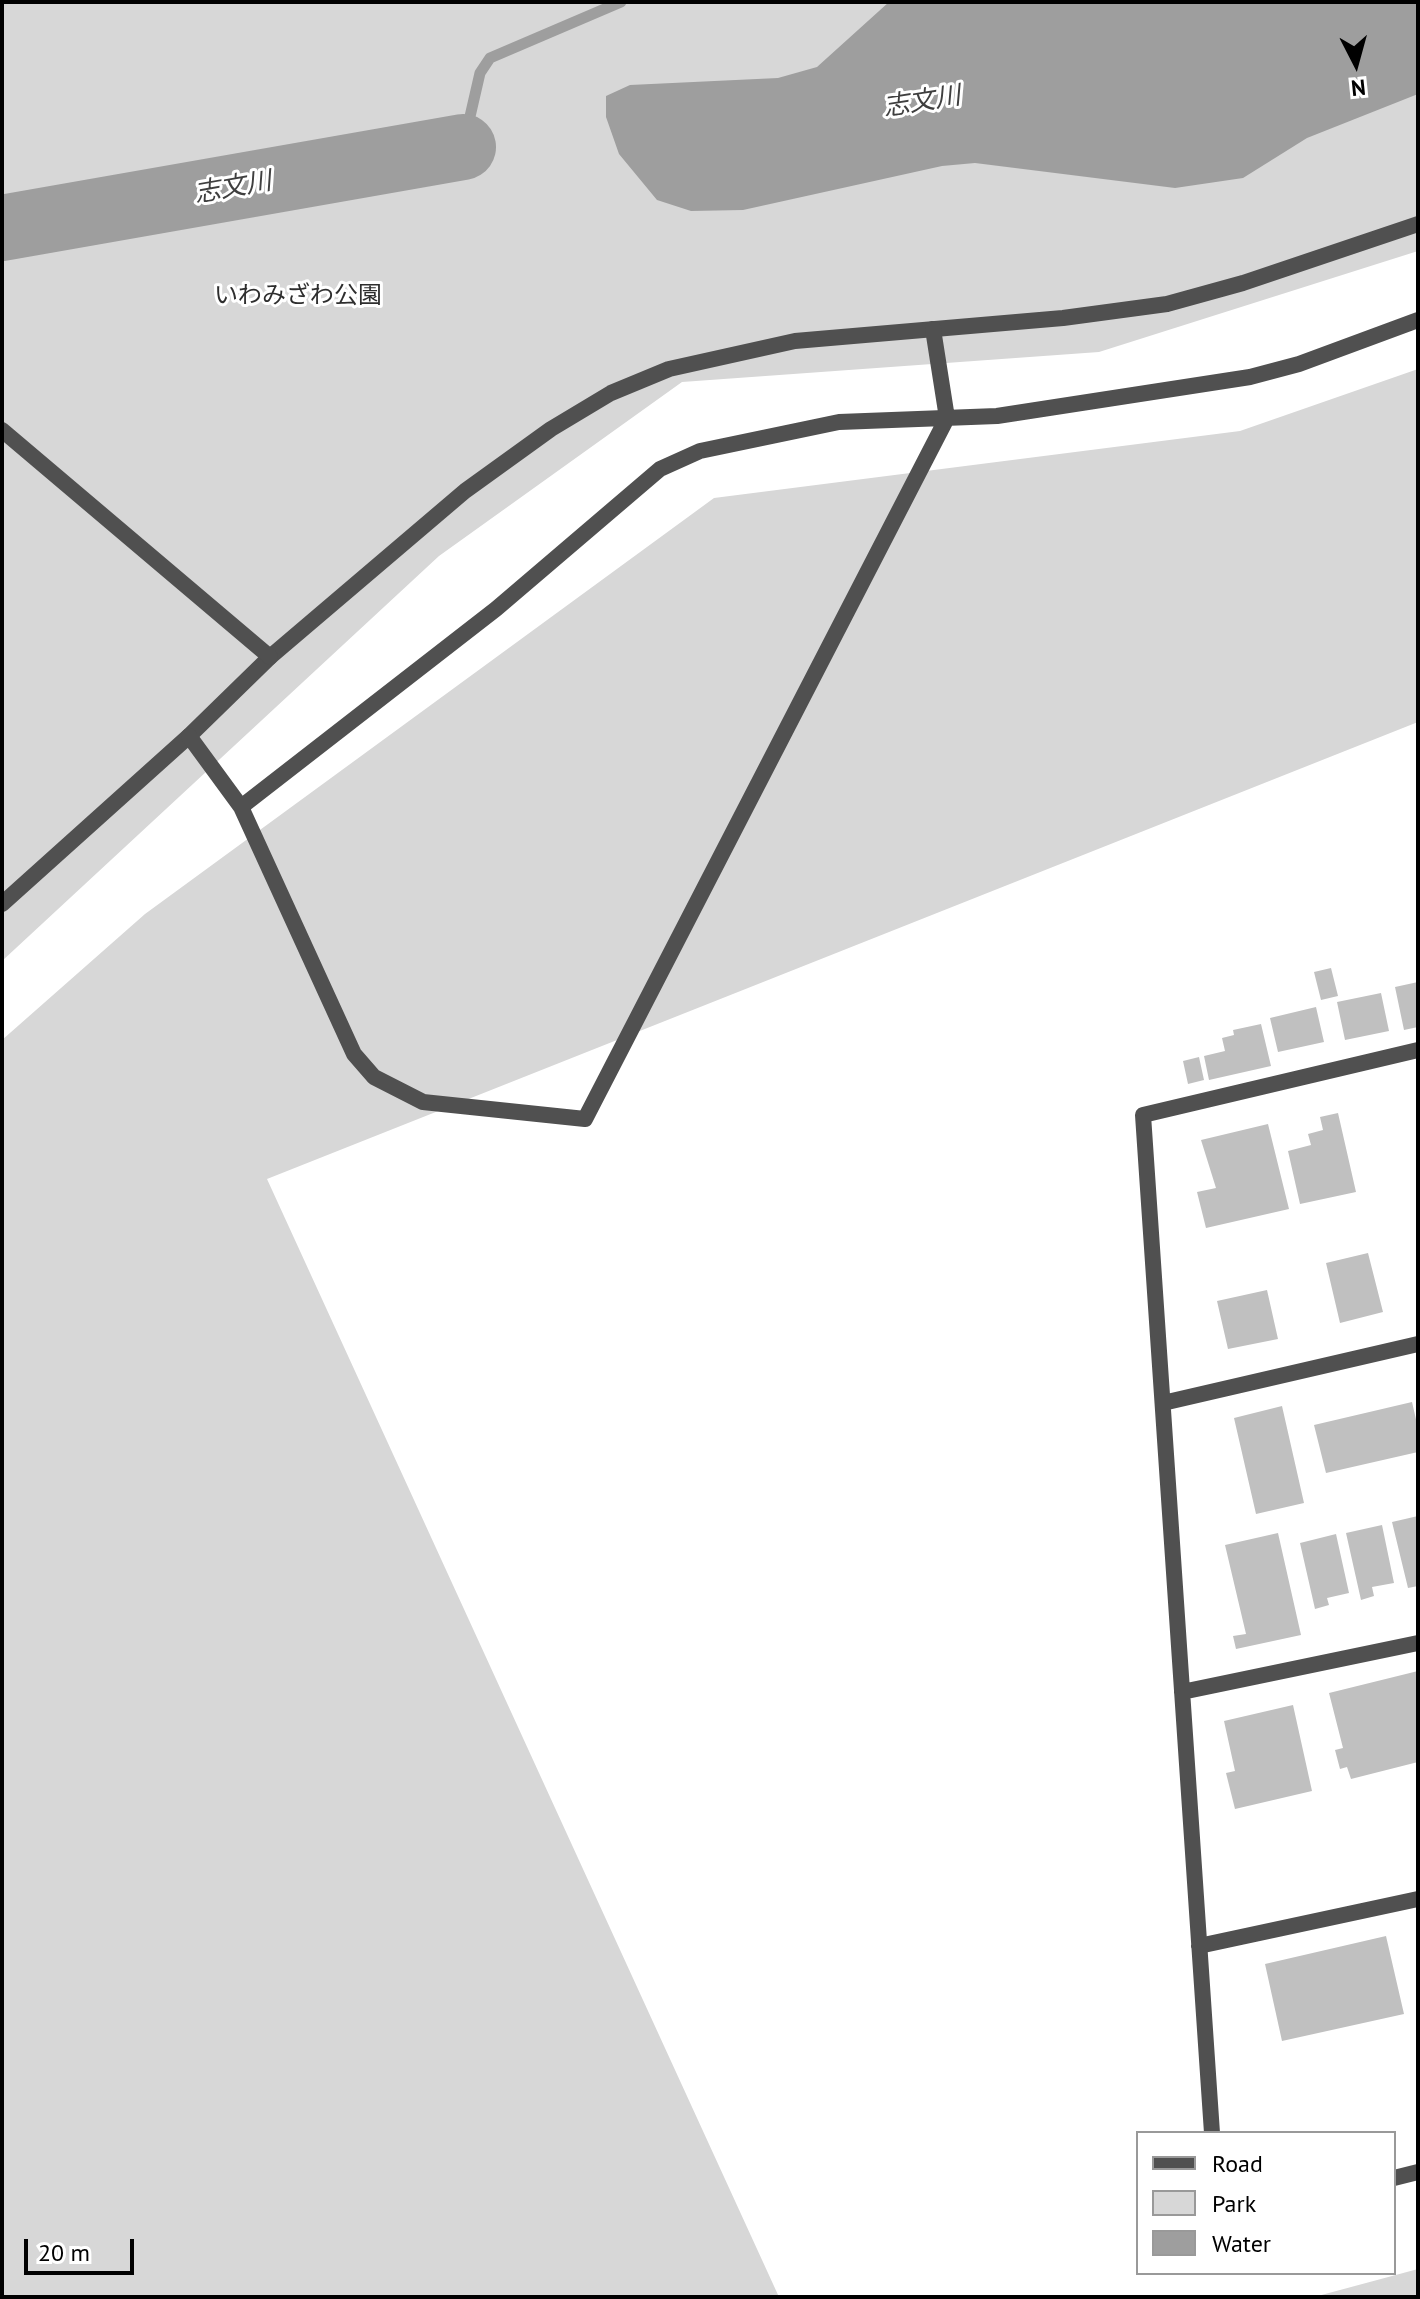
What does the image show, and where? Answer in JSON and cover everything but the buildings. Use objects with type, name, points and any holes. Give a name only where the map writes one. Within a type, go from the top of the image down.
[{"type":"street","points":[[2,904],[189,736],[270,657],[465,491],[551,429],[611,393],[669,369],[795,341],[1167,304],[1243,283],[1418,224]]},
{"type":"street","points":[[241,807],[496,609],[660,469],[700,451],[839,422],[1012,414],[1250,377],[1299,364],[1418,320]]},
{"type":"street","points":[[189,736],[241,807],[354,1054],[374,1077],[423,1102],[585,1119],[947,418],[933,329]]},
{"type":"street","points":[[2,430],[270,657]]},
{"type":"street","points":[[1212,2131],[1143,1115],[1418,1050]]},
{"type":"street","points":[[1163,1403],[1418,1344]]},
{"type":"street","points":[[1182,1692],[1418,1643]]},
{"type":"street","points":[[1199,1946],[1418,1899]]},
{"type":"street","points":[[1396,2178],[1418,2172]]},
{"type":"green space","name":"いわみざわ公園","points":[[2,2],[1418,2],[1418,251],[1099,352],[682,382],[439,556],[2,961]]},
{"type":"green space","points":[[1418,369],[1418,722],[267,1179],[779,2297],[2,2297],[2,1040],[145,914],[714,498],[1240,431]]},
{"type":"green space","points":[[1418,2269],[1418,2297],[1314,2297],[1396,2275]]},
{"type":"water","points":[[889,2],[1418,2],[1418,94],[1307,138],[1243,178],[1175,188],[975,163],[942,166],[743,210],[691,211],[657,200],[619,154],[606,117],[606,96],[630,85],[778,78],[817,67]]},
{"type":"waterway","points":[[463,147],[480,73],[490,58],[621,2]]},
{"type":"waterway","name":"志文川","points":[[2,228],[463,147]]}]
